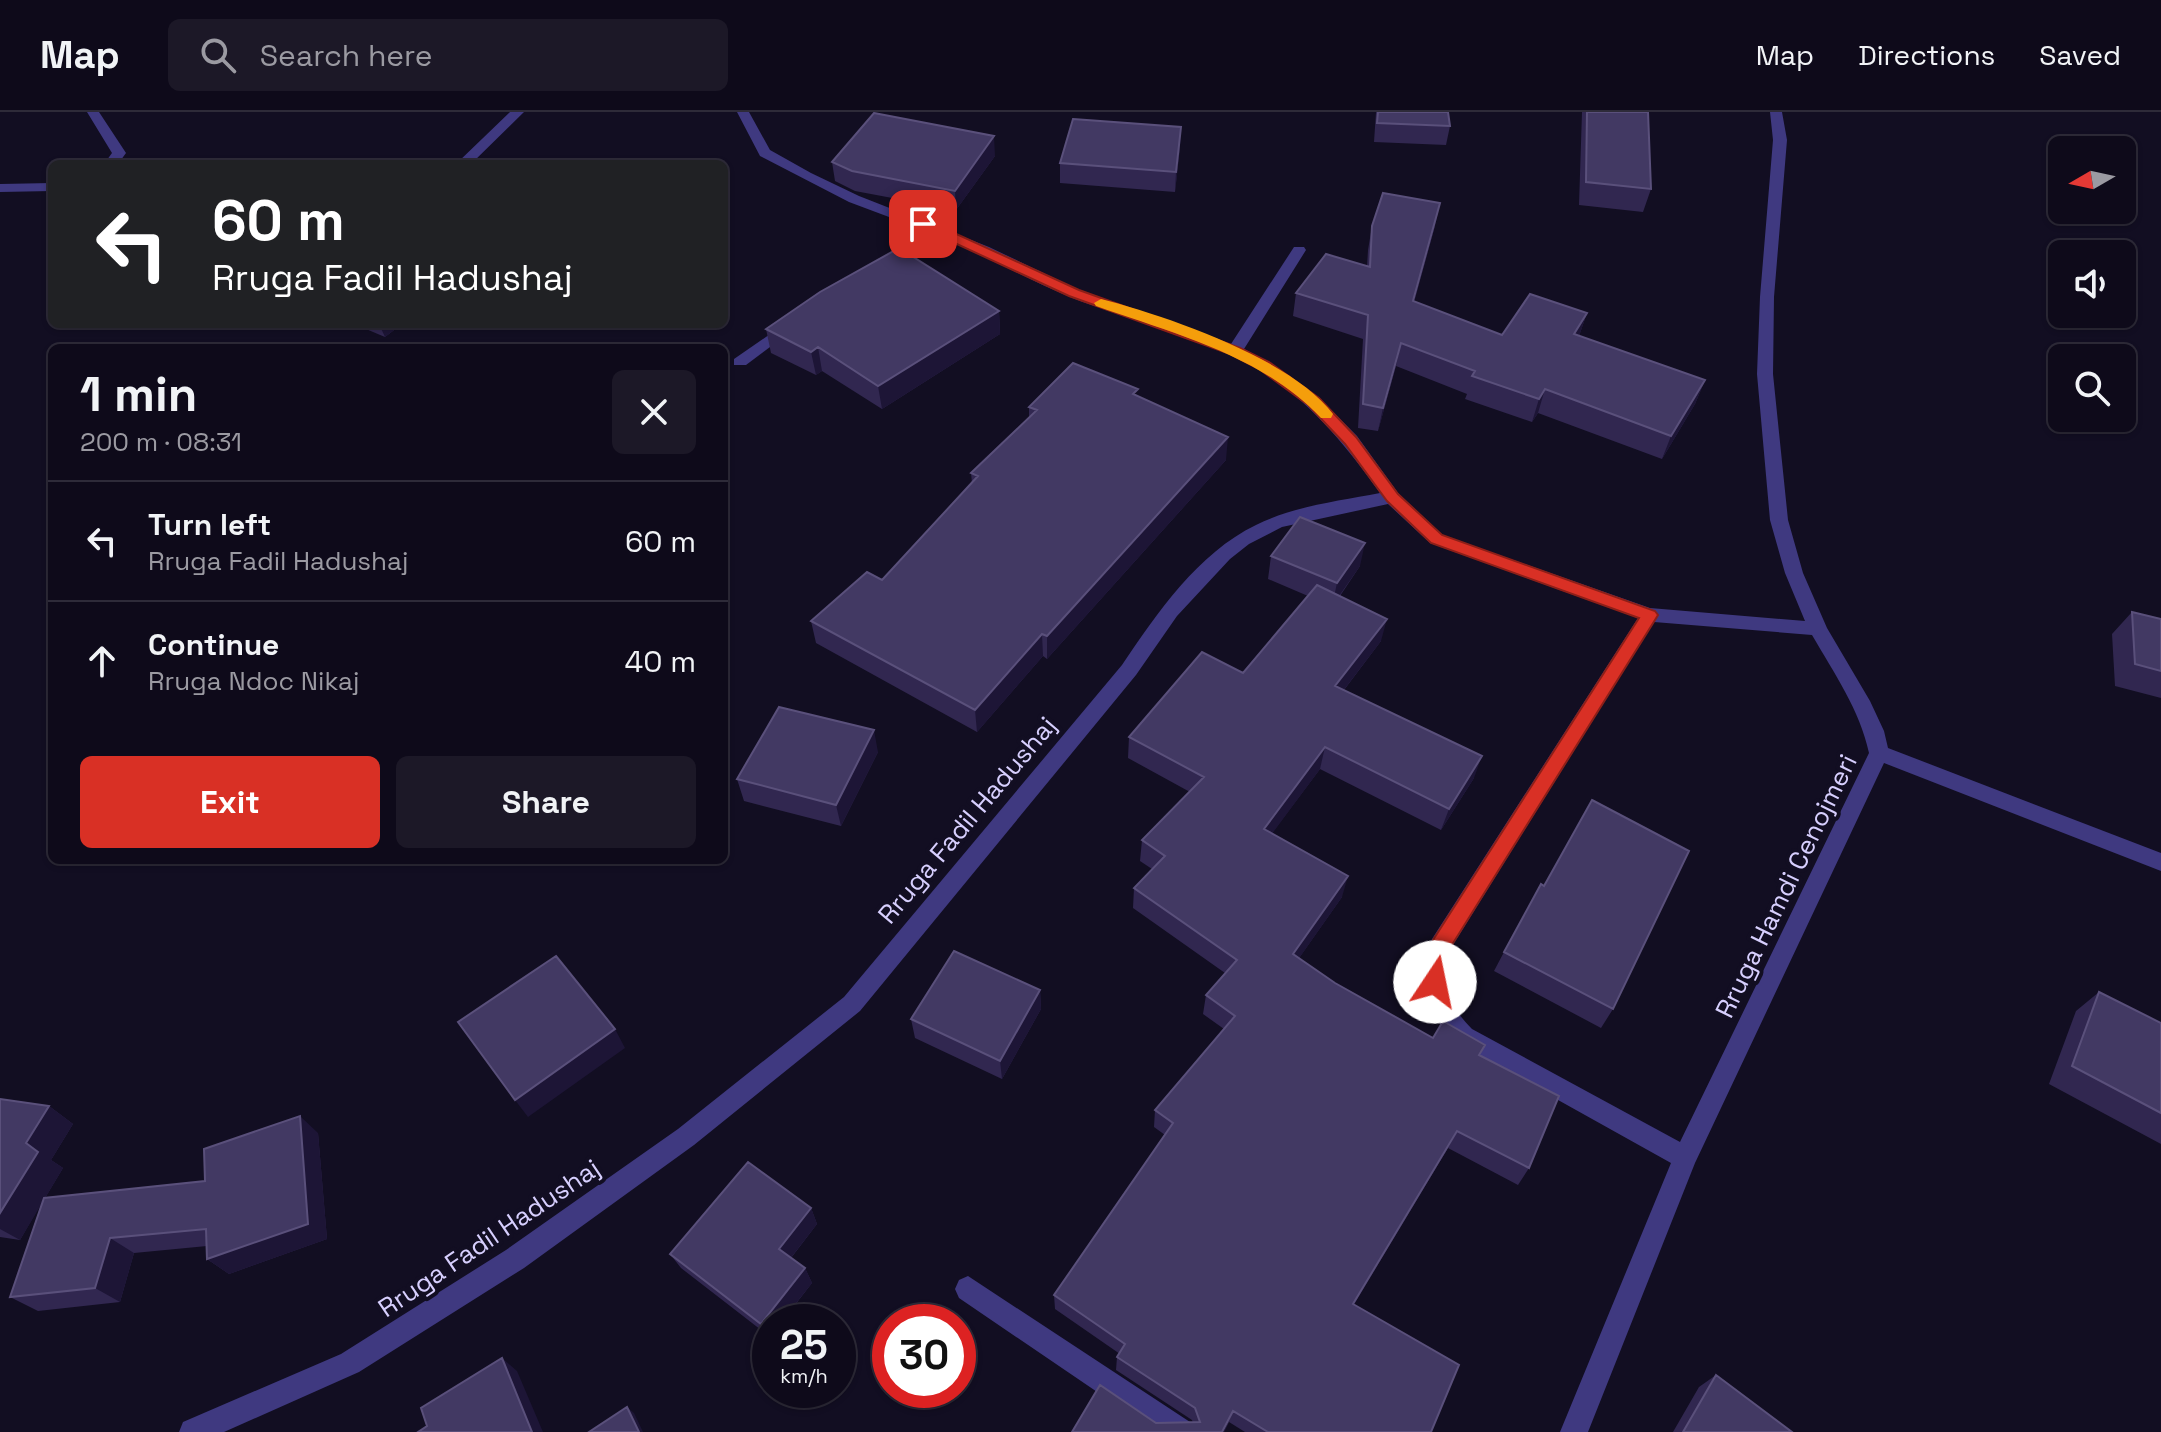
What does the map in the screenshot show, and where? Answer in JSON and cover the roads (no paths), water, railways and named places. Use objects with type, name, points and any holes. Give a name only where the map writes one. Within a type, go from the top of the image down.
[{"type":"street","points":[[93,112],[119,153],[114,160]]},
{"type":"street","points":[[467,160],[518,112]]},
{"type":"street","points":[[743,112],[765,153],[854,199],[948,235],[1074,293],[1235,351],[1264,366],[1313,402],[1351,440],[1392,497],[1436,539],[1649,615],[1818,629]]},
{"type":"street","name":"Rruga Hamdi Cenojmeri","points":[[1574,1432],[1685,1158],[1879,753],[1865,711],[1818,629],[1794,573],[1779,520],[1765,374],[1767,297],[1780,140],[1776,112]]},
{"type":"street","points":[[0,188],[48,187]]},
{"type":"street","points":[[869,279],[948,235]]},
{"type":"street","points":[[1235,351],[1299,250]]},
{"type":"street","points":[[740,362],[807,315]]},
{"type":"street","name":"Rruga Fadil Hadushaj","points":[[193,1432],[350,1363],[515,1259],[686,1137],[852,1004],[1129,670],[1163,618],[1219,560],[1261,529],[1392,497]]},
{"type":"street","points":[[1649,615],[1440,946],[1435,982],[1443,1016],[1464,1036],[1685,1158]]},
{"type":"street","points":[[1879,753],[2161,862]]},
{"type":"street","points":[[968,1289],[1180,1432]]}]
